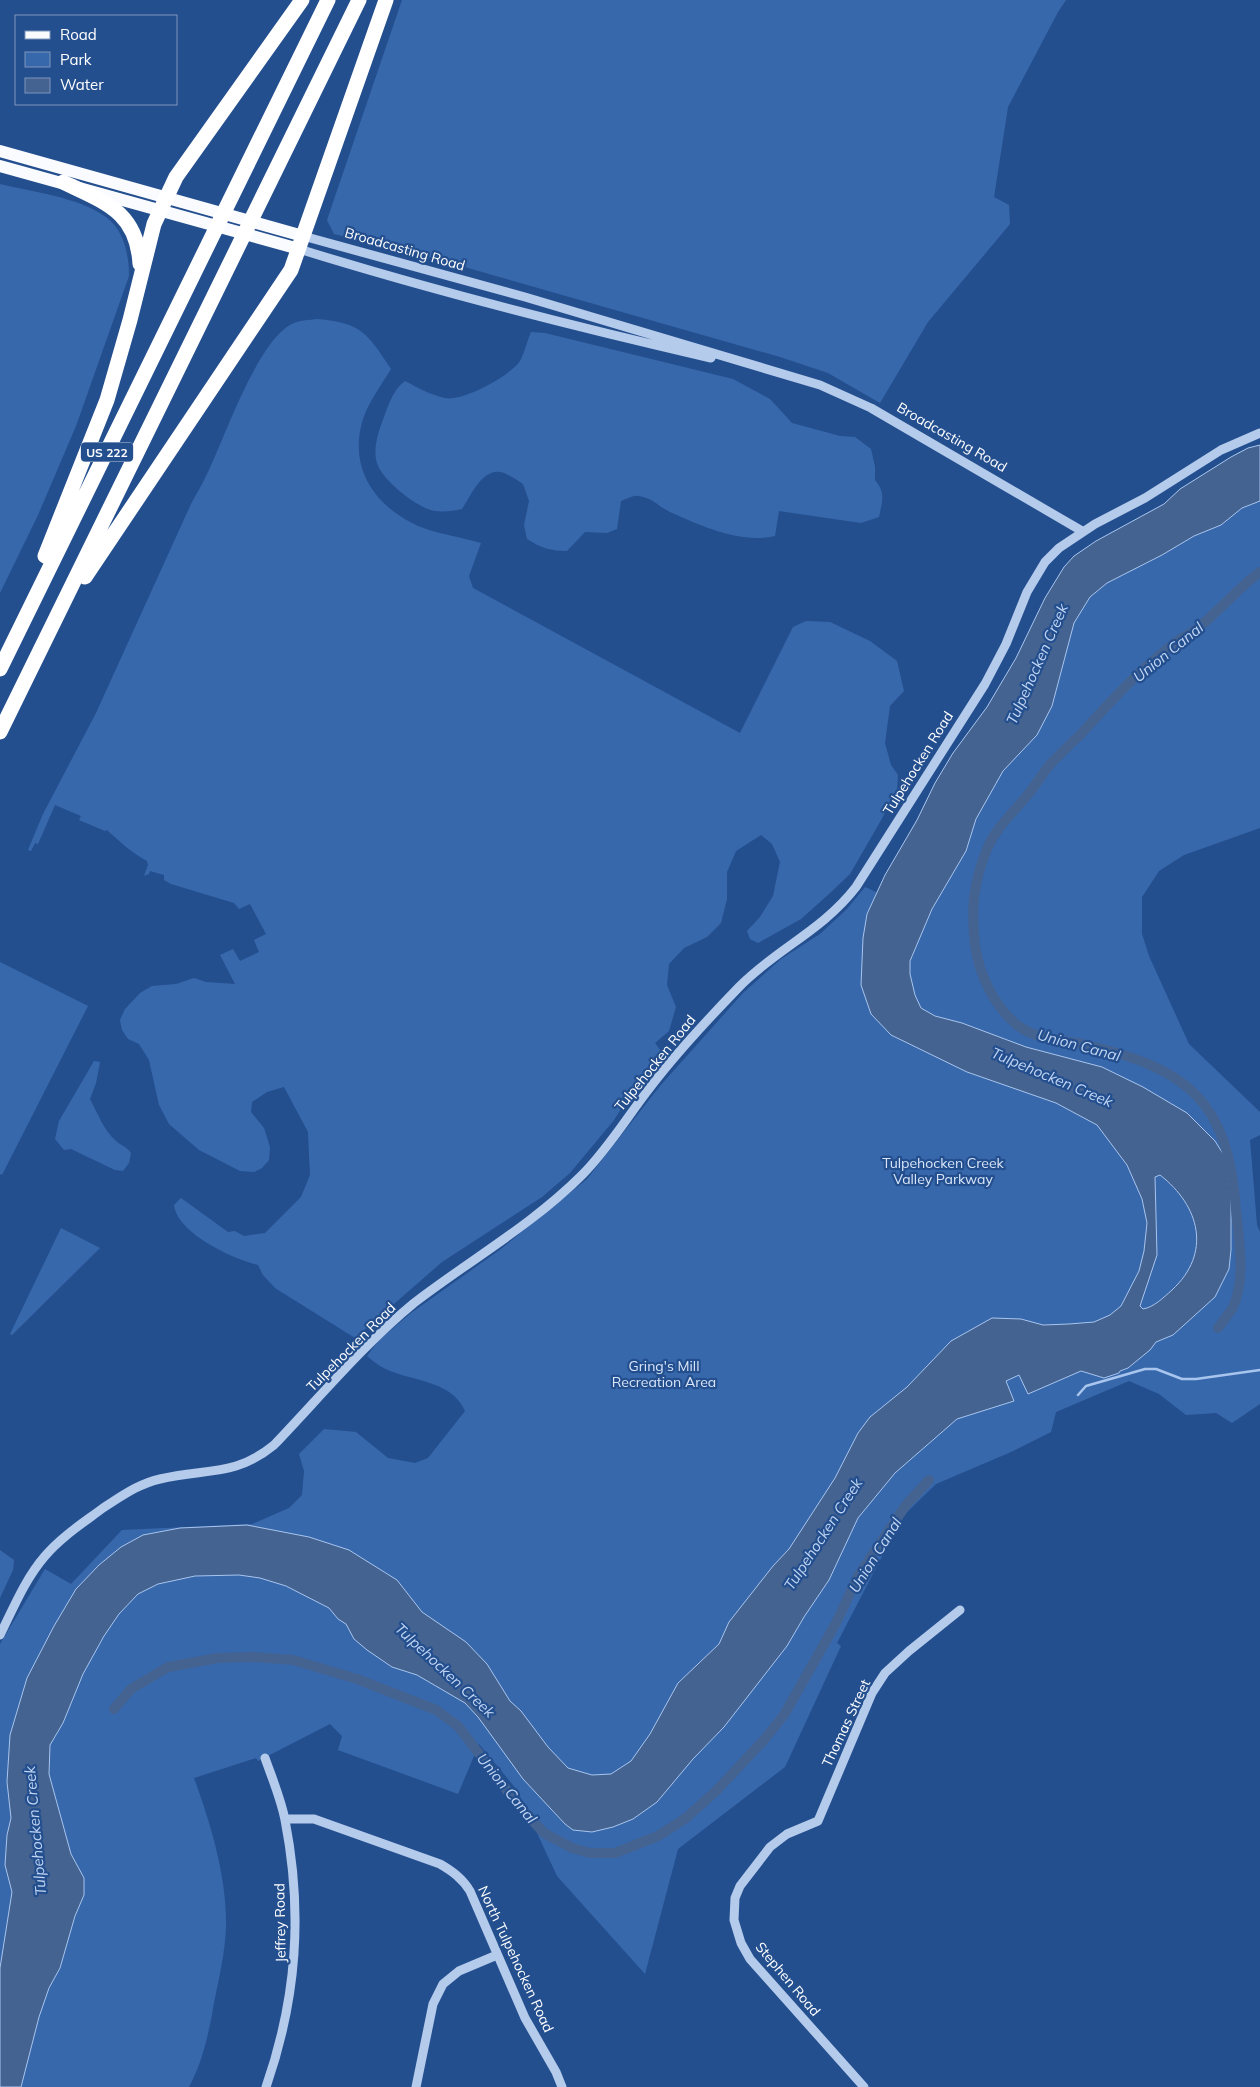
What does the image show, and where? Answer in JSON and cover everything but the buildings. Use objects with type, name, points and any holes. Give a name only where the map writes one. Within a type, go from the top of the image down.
[{"type":"highway","points":[[0,664],[69,501],[107,400],[154,224],[163,204],[176,177],[302,0]]},
{"type":"highway","name":"US 222","points":[[0,669],[215,235],[328,0]]},
{"type":"highway","name":"US 222","points":[[0,732],[358,0]]},
{"type":"highway","points":[[36,659],[114,531],[291,270],[386,0]]},
{"type":"highway","points":[[63,182],[116,208],[126,220],[137,242],[140,281]]},
{"type":"main road","name":"Broadcasting Road","points":[[0,151],[163,204],[301,242]]},
{"type":"main road","name":"Broadcasting Road","points":[[0,166],[163,204]]},
{"type":"street","name":"Broadcasting Road","points":[[301,242],[356,267],[589,330],[801,380]]},
{"type":"street","name":"Broadcasting Road","points":[[301,242],[525,298],[843,394],[871,408],[1082,531]]},
{"type":"street","name":"Tulpehocken Road","points":[[0,1635],[25,1586],[44,1556],[73,1530],[127,1492],[141,1485],[161,1478],[227,1469],[252,1460],[264,1453],[274,1445],[385,1329],[415,1303],[550,1204],[584,1174],[600,1156],[653,1083],[738,988],[775,955],[817,927],[842,904],[856,887],[985,684],[1006,644],[1018,609],[1035,576],[1059,548],[1082,531],[1145,498],[1221,450],[1260,433]]},
{"type":"street","name":"Thomas Street","points":[[818,1821],[872,1694],[885,1673],[960,1610]]},
{"type":"street","name":"Jeffrey Road","points":[[265,1758],[285,1819],[295,1896],[292,1991],[284,2031],[266,2087]]},
{"type":"street","name":"North Tulpehocken Road","points":[[285,1819],[314,1819],[431,1860],[453,1872],[470,1890],[525,2018],[556,2072],[562,2087]]},
{"type":"street","name":"Stephen Road","points":[[818,1821],[787,1834],[770,1847],[740,1886],[735,1898],[734,1920],[741,1943],[750,1959],[864,2087]]},
{"type":"street","points":[[416,2087],[433,2004],[443,1984],[459,1970],[497,1955]]},
{"type":"green space","points":[[402,0],[1066,0],[1008,107],[994,197],[1009,205],[1010,224],[928,322],[880,403],[828,373],[780,357],[440,260],[334,234],[327,220]]},
{"type":"green space","points":[[0,184],[69,200],[95,210],[106,217],[117,229],[124,243],[129,276],[76,426],[38,515],[0,593]]},
{"type":"green space","points":[[317,319],[344,323],[362,332],[369,338],[391,369],[372,399],[363,419],[359,437],[362,469],[368,483],[377,496],[402,518],[425,529],[481,543],[469,576],[473,588],[740,733],[793,627],[806,621],[830,622],[870,641],[897,661],[904,691],[890,706],[885,743],[891,765],[898,775],[897,791],[850,874],[801,919],[758,943],[750,939],[747,931],[760,917],[773,896],[780,862],[772,844],[761,835],[736,851],[727,872],[727,899],[721,923],[707,937],[684,948],[669,964],[667,985],[676,1007],[669,1031],[655,1043],[664,1055],[632,1092],[614,1120],[570,1173],[542,1197],[442,1262],[355,1338],[275,1288],[263,1275],[258,1265],[221,1251],[195,1235],[177,1215],[174,1205],[181,1198],[228,1232],[235,1231],[244,1236],[265,1233],[301,1197],[310,1175],[308,1132],[284,1087],[267,1092],[252,1102],[251,1112],[264,1128],[270,1147],[269,1160],[262,1168],[254,1172],[240,1171],[199,1150],[169,1124],[159,1105],[149,1060],[139,1044],[128,1039],[122,1030],[120,1020],[125,1009],[140,993],[152,986],[176,984],[194,978],[206,982],[235,984],[220,955],[233,949],[240,961],[259,952],[254,940],[266,934],[250,904],[239,909],[234,903],[171,884],[164,880],[164,875],[150,871],[149,874],[144,876],[148,865],[147,861],[131,851],[107,830],[105,831],[79,820],[81,816],[55,805],[38,844],[35,843],[31,851],[28,850],[43,814],[96,713],[255,368],[281,332],[294,323]]},
{"type":"green space","points":[[531,332],[545,333],[733,379],[770,399],[792,423],[840,436],[855,437],[871,449],[875,467],[875,480],[882,493],[879,517],[861,523],[779,511],[775,536],[748,538],[708,528],[670,512],[648,499],[634,496],[621,501],[617,529],[607,533],[585,532],[567,551],[561,551],[551,550],[527,539],[524,525],[529,501],[523,484],[504,473],[494,472],[482,479],[462,509],[459,510],[435,511],[419,505],[410,499],[393,485],[380,470],[375,451],[383,419],[395,392],[405,381],[445,398],[463,396],[486,387],[507,374],[520,361]]},
{"type":"green space","name":"Tulpehocken Creek Valley Parkway","points":[[1260,445],[1260,828],[1184,855],[1159,871],[1142,897],[1142,934],[1149,956],[1189,1044],[1260,1112],[1260,1135],[1250,1140],[1257,1225],[1260,1232],[1260,1404],[1232,1423],[1216,1413],[1186,1415],[1159,1394],[1129,1381],[1056,1412],[1051,1432],[1011,1452],[936,1484],[903,1516],[837,1643],[841,1646],[785,1767],[678,1849],[645,1974],[557,1876],[517,1790],[479,1744],[458,1794],[338,1750],[342,1736],[330,1724],[258,1761],[256,1758],[194,1778],[217,1851],[224,1889],[226,1927],[222,1965],[208,2035],[202,2057],[189,2087],[0,2087],[0,1644],[45,1569],[71,1584],[122,1530],[252,1524],[289,1508],[302,1495],[304,1471],[299,1454],[324,1429],[356,1432],[388,1458],[415,1463],[428,1458],[465,1411],[450,1392],[439,1386],[391,1371],[380,1366],[367,1356],[379,1340],[411,1313],[501,1249],[587,1179],[660,1086],[743,993],[781,959],[820,934],[847,909],[865,887],[878,893],[885,875],[917,820],[935,783],[953,753],[987,707],[1016,658],[1045,598],[1064,567],[1074,556],[1096,541],[1164,504],[1180,489],[1231,457],[1248,448]]},
{"type":"green space","points":[[0,962],[88,1006],[2,1175],[0,1174]]},
{"type":"green space","points":[[94,1061],[100,1062],[96,1083],[90,1099],[108,1132],[131,1153],[129,1163],[123,1171],[115,1170],[71,1149],[64,1150],[55,1139],[59,1121]]},
{"type":"green space","points":[[61,1228],[100,1248],[12,1335],[10,1334]]},
{"type":"green space","points":[[0,1550],[14,1560],[13,1570],[0,1598]]},
{"type":"water","name":"Tulpehocken Creek","points":[[1260,445],[1260,501],[1242,508],[1221,525],[1194,536],[1162,555],[1107,583],[1090,597],[1074,623],[1052,706],[1037,735],[1003,771],[976,819],[966,851],[932,909],[910,961],[910,974],[915,995],[921,1008],[935,1016],[962,1023],[1026,1047],[1102,1067],[1143,1087],[1187,1113],[1215,1141],[1225,1157],[1231,1196],[1231,1250],[1229,1269],[1215,1297],[1173,1335],[1156,1342],[1150,1350],[1119,1373],[1104,1378],[1081,1371],[1028,1394],[1019,1375],[1006,1381],[1014,1401],[957,1419],[895,1473],[858,1518],[829,1580],[787,1646],[724,1727],[693,1759],[657,1802],[633,1819],[613,1827],[592,1832],[573,1830],[565,1824],[523,1779],[478,1717],[465,1703],[417,1675],[392,1667],[354,1639],[346,1624],[338,1619],[329,1608],[286,1586],[260,1578],[239,1575],[195,1576],[158,1584],[138,1594],[119,1614],[104,1636],[83,1674],[63,1723],[50,1745],[49,1774],[71,1854],[84,1878],[84,1895],[75,1916],[60,1968],[49,1988],[39,2017],[21,2087],[0,2087],[0,1968],[12,1892],[5,1865],[7,1835],[11,1818],[7,1782],[10,1735],[27,1678],[54,1626],[76,1589],[99,1565],[121,1547],[143,1535],[180,1528],[247,1525],[309,1537],[349,1550],[397,1580],[422,1612],[466,1642],[487,1664],[510,1701],[521,1711],[548,1747],[568,1768],[592,1775],[611,1774],[631,1761],[650,1734],[678,1683],[719,1644],[729,1622],[773,1566],[789,1549],[835,1478],[858,1433],[870,1417],[907,1387],[951,1341],[992,1318],[1021,1319],[1043,1325],[1094,1322],[1110,1315],[1121,1306],[1139,1271],[1144,1251],[1147,1223],[1142,1199],[1127,1165],[1097,1125],[1056,1103],[967,1072],[891,1035],[871,1014],[861,985],[863,938],[867,914],[885,875],[953,753],[987,707],[1016,658],[1045,598],[1064,567],[1074,556],[1096,541],[1164,504],[1180,489],[1248,448]],"holes":[[[1160,1175],[1174,1187],[1192,1215],[1196,1230],[1196,1246],[1193,1261],[1185,1276],[1172,1290],[1155,1304],[1143,1309],[1140,1306],[1157,1255],[1155,1177]]]},
{"type":"waterway","name":"Union Canal","points":[[1218,1328],[1233,1307],[1237,1296],[1240,1259],[1239,1234],[1231,1173],[1224,1142],[1212,1116],[1197,1096],[1177,1079],[1152,1066],[1086,1045],[1041,1037],[1017,1025],[1001,1009],[984,978],[975,945],[973,908],[982,862],[991,841],[1048,767],[1138,674],[1173,644],[1199,627],[1260,572]]},
{"type":"waterway","points":[[1078,1395],[1086,1386],[1145,1369],[1156,1369],[1182,1379],[1196,1379],[1260,1370]]},
{"type":"waterway","name":"Union Canal","points":[[114,1709],[131,1689],[168,1667],[218,1658],[253,1657],[293,1660],[357,1679],[436,1710],[458,1726],[518,1805],[544,1833],[572,1848],[590,1853],[615,1853],[658,1836],[686,1818],[716,1791],[764,1740],[784,1715],[836,1623],[858,1576],[906,1505],[929,1480]]},
{"type":"park label","name":"Gring's Mill Recreation Area","points":[[664,1374]]}]
